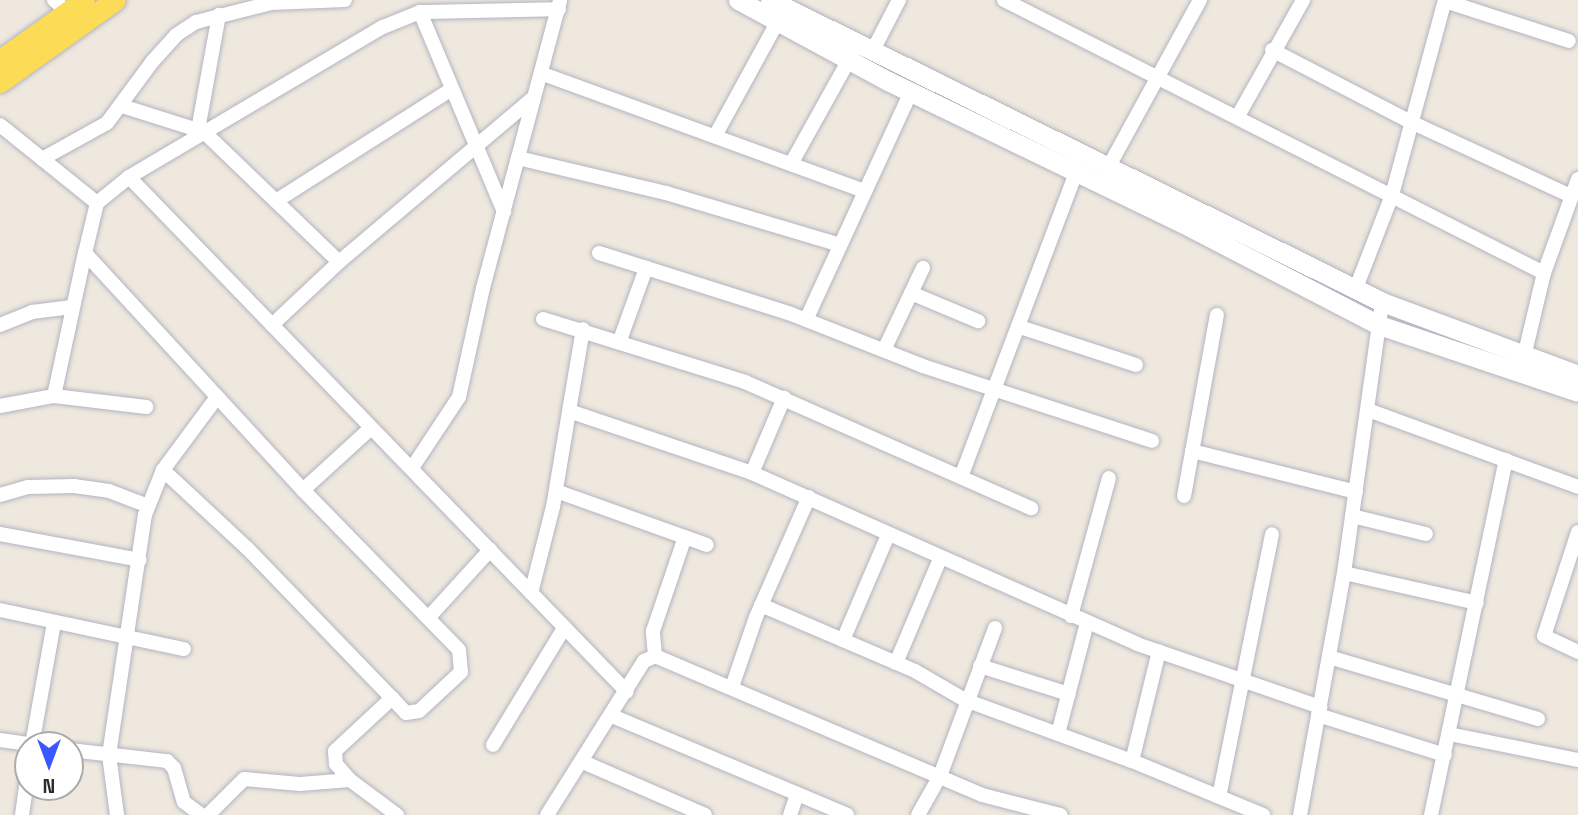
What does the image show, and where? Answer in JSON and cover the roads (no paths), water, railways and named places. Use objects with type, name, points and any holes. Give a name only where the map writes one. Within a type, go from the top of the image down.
[{"type":"main road","points":[[0,60],[72,9],[115,0]]},
{"type":"main road","points":[[0,82],[72,9]]},
{"type":"street","points":[[42,159],[91,135],[122,106],[176,35],[219,15],[271,3],[345,0]]},
{"type":"street","points":[[738,0],[911,92],[1079,165],[1108,168],[1382,302],[1578,392]]},
{"type":"street","points":[[770,0],[872,52],[1379,325],[1522,364],[1578,375]]},
{"type":"street","points":[[872,52],[899,0]]},
{"type":"street","points":[[1004,0],[1544,273]]},
{"type":"street","points":[[1108,168],[1200,0]]},
{"type":"street","points":[[1238,116],[1272,50],[1303,0]]},
{"type":"street","points":[[1356,288],[1392,195],[1445,1],[1569,41]]},
{"type":"street","points":[[54,396],[97,203],[130,177],[201,131],[383,27],[420,12],[559,5],[503,212],[459,397],[412,468]]},
{"type":"street","points":[[420,12],[450,90],[503,212]]},
{"type":"street","points":[[201,131],[219,15]]},
{"type":"street","points":[[715,136],[778,21]]},
{"type":"street","points":[[1272,50],[1413,123],[1571,196]]},
{"type":"street","points":[[792,164],[849,60]]},
{"type":"street","points":[[542,74],[865,191]]},
{"type":"street","points":[[276,201],[450,90]]},
{"type":"street","points":[[806,320],[911,92]]},
{"type":"street","points":[[272,326],[339,262],[534,97]]},
{"type":"street","points":[[122,106],[201,131],[339,262]]},
{"type":"street","points":[[0,125],[97,203]]},
{"type":"street","points":[[518,158],[666,193],[840,245]]},
{"type":"street","points":[[961,477],[997,391],[1079,165]]},
{"type":"street","points":[[130,177],[627,692]]},
{"type":"street","points":[[1522,364],[1544,273],[1578,179]]},
{"type":"street","points":[[85,253],[303,490],[459,650],[461,672],[415,714],[406,713],[247,548],[163,470]]},
{"type":"street","points":[[599,253],[806,320],[997,391],[1152,442]]},
{"type":"street","points":[[620,340],[646,268]]},
{"type":"street","points":[[884,350],[923,268]]},
{"type":"street","points":[[911,293],[978,321]]},
{"type":"street","points":[[1300,815],[1344,573],[1382,302]]},
{"type":"street","points":[[0,325],[32,312],[72,307]]},
{"type":"street","points":[[1184,496],[1217,315]]},
{"type":"street","points":[[543,319],[620,340],[784,398],[1031,508]]},
{"type":"street","points":[[1020,327],[1136,365]]},
{"type":"street","points":[[531,593],[556,491],[583,329]]},
{"type":"street","points":[[0,406],[54,396],[146,407]]},
{"type":"street","points":[[117,815],[109,755],[130,636],[148,506],[163,470],[217,397]]},
{"type":"street","points":[[752,474],[784,398]]},
{"type":"street","points":[[1368,410],[1578,487]]},
{"type":"street","points":[[569,411],[752,474],[809,497],[940,559],[1158,651],[1445,755]]},
{"type":"street","points":[[303,490],[371,428]]},
{"type":"street","points":[[1192,452],[1356,492]]},
{"type":"street","points":[[1433,815],[1506,460]]},
{"type":"street","points":[[1071,615],[1109,478]]},
{"type":"street","points":[[0,495],[28,487],[74,486],[109,491],[148,506]]},
{"type":"street","points":[[556,491],[707,545]]},
{"type":"street","points":[[732,687],[761,604],[809,497]]},
{"type":"street","points":[[1352,516],[1426,534]]},
{"type":"street","points":[[1578,532],[1572,571],[1544,636],[1578,652]]},
{"type":"street","points":[[0,534],[140,560]]},
{"type":"street","points":[[1219,797],[1272,534]]},
{"type":"street","points":[[843,640],[888,535]]},
{"type":"street","points":[[655,656],[653,631],[685,537]]},
{"type":"street","points":[[429,617],[490,550]]},
{"type":"street","points":[[896,663],[940,559]]},
{"type":"street","points":[[1344,573],[1477,603]]},
{"type":"street","points":[[761,604],[896,663],[965,700],[1132,761],[1263,815]]},
{"type":"street","points":[[0,610],[184,649]]},
{"type":"street","points":[[1058,734],[1087,622]]},
{"type":"street","points":[[35,731],[54,623]]},
{"type":"street","points":[[493,745],[564,628]]},
{"type":"street","points":[[918,815],[940,776],[965,700],[995,628]]},
{"type":"street","points":[[1132,761],[1158,651]]},
{"type":"street","points":[[547,815],[612,716],[644,661],[655,656],[982,795],[1060,815]]},
{"type":"street","points":[[1329,657],[1538,719]]},
{"type":"street","points":[[980,666],[1069,694]]},
{"type":"street","points":[[392,698],[335,751],[336,764],[350,780],[397,815]]},
{"type":"street","points":[[612,716],[848,815]]},
{"type":"street","points":[[1449,734],[1578,761]]},
{"type":"street","points":[[84,752],[171,764],[180,796],[201,815]]},
{"type":"street","points":[[583,762],[705,815]]},
{"type":"street","points":[[208,815],[244,779],[300,784],[350,780]]},
{"type":"street","points":[[790,815],[797,795]]}]
